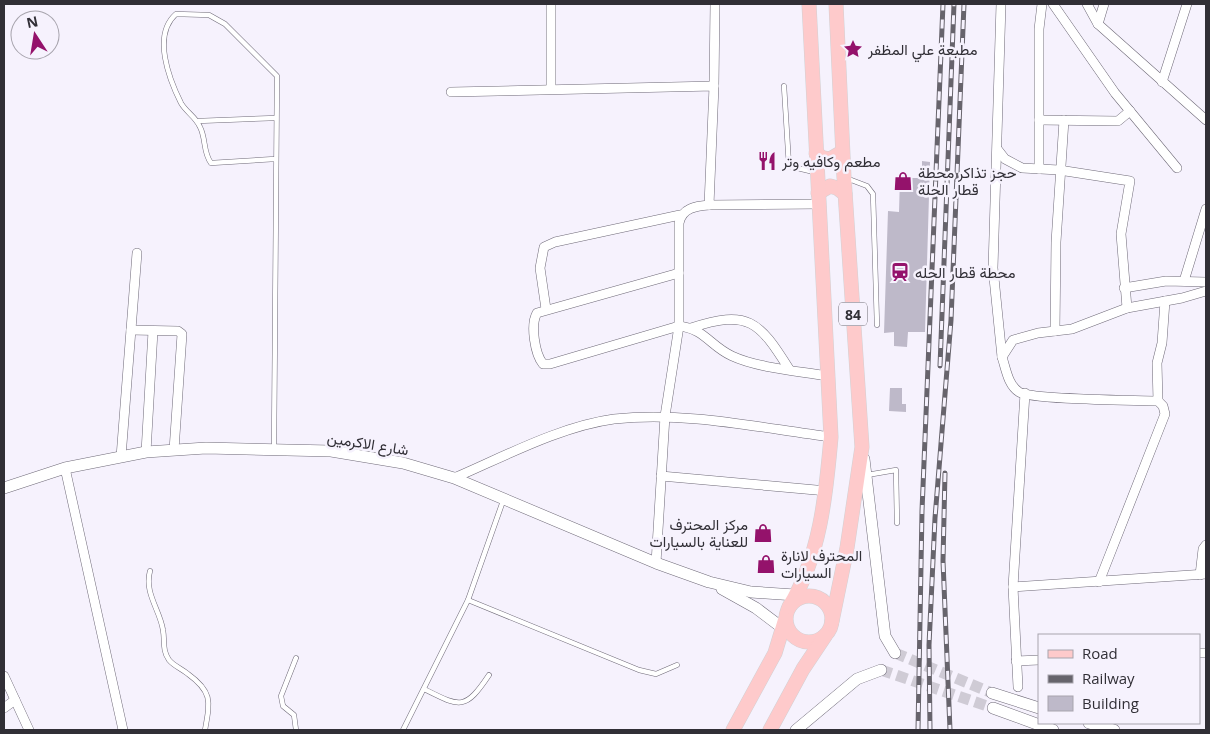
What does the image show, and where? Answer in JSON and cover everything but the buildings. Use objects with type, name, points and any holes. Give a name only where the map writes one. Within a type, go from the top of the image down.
[{"type":"main road","name":"84","points":[[733,730],[774,653],[789,632],[795,603],[807,575],[827,491],[831,437],[816,172],[809,4]]},
{"type":"main road","name":"84","points":[[770,730],[803,669],[827,634],[832,621],[847,548],[862,447],[842,152],[836,4]]},
{"type":"main road","points":[[816,153],[823,158],[830,159],[842,152]]},
{"type":"main road","points":[[818,199],[830,186],[837,188],[845,194]]},
{"type":"main road","points":[[795,603],[824,601],[832,614],[832,621]]},
{"type":"main road","points":[[789,632],[807,642],[814,642],[827,634]]},
{"type":"street","points":[[550,89],[551,4]]},
{"type":"street","points":[[709,205],[715,4]]},
{"type":"street","points":[[1001,4],[993,268],[1002,357],[1010,383],[1020,392],[1040,396],[1158,401],[1163,406],[1165,414],[1099,582]]},
{"type":"street","points":[[1039,169],[1039,29],[1042,4]]},
{"type":"street","points":[[1053,4],[1130,111],[1177,168]]},
{"type":"street","points":[[1087,4],[1098,24],[1206,120]]},
{"type":"street","points":[[1098,24],[1104,4]]},
{"type":"street","points":[[1162,82],[1188,4]]},
{"type":"street","points":[[451,92],[714,86]]},
{"type":"street","points":[[1039,120],[1118,121],[1130,111]]},
{"type":"street","points":[[1055,331],[1059,170],[1064,120]]},
{"type":"street","points":[[998,150],[1005,158],[1022,168],[1059,170],[1130,181],[1121,234],[1127,308]]},
{"type":"street","points":[[546,309],[540,268],[544,248],[555,242],[680,215],[691,208],[709,205],[818,199]]},
{"type":"street","points":[[1184,281],[1206,209]]},
{"type":"street","points":[[656,563],[665,416],[679,326],[680,215]]},
{"type":"street","points":[[121,457],[137,253]]},
{"type":"street","points":[[679,273],[537,313],[534,326],[539,359],[543,364],[550,364],[679,326],[691,328],[703,334],[716,346],[732,356],[827,376]]},
{"type":"street","points":[[1124,288],[1184,281],[1206,282]]},
{"type":"street","points":[[1002,357],[1013,340],[1038,333],[1072,329],[1127,308],[1182,298],[1206,290]]},
{"type":"street","points":[[1158,401],[1157,362],[1162,343],[1165,301]]},
{"type":"street","points":[[691,328],[713,320],[744,320],[758,326],[789,369]]},
{"type":"street","points":[[131,330],[178,331],[182,334],[174,450]]},
{"type":"street","points":[[146,452],[153,331]]},
{"type":"street","points":[[1018,687],[1013,586],[1025,393]]},
{"type":"street","points":[[454,478],[577,428],[613,420],[665,416],[831,437]]},
{"type":"street","points":[[862,447],[885,636],[895,653]]},
{"type":"street","name":"شارع الاكرمين","points":[[4,488],[65,468],[146,452],[274,448],[331,451],[385,460],[454,478],[656,563],[709,582],[795,603]]},
{"type":"street","points":[[65,468],[122,730]]},
{"type":"street","points":[[662,476],[827,491]]},
{"type":"street","points":[[1013,586],[1203,574],[1202,555],[1206,545]]},
{"type":"street","name":"شارع الاكرمين","points":[[709,582],[756,608],[789,632]]},
{"type":"street","points":[[1016,661],[1038,660]]},
{"type":"street","points":[[796,730],[857,679],[881,670]]},
{"type":"street","points":[[4,676],[29,730]]},
{"type":"street","points":[[992,693],[1038,708]]},
{"type":"street","points":[[4,708],[15,700]]},
{"type":"street","points":[[993,708],[1022,721],[1053,730]]},
{"type":"street","points":[[1093,724],[1114,730]]},
{"type":"lane","points":[[274,448],[277,76],[224,24],[209,15],[176,14],[169,20],[165,32],[164,56],[182,105],[198,121],[203,132],[208,158],[211,163],[275,159]]},
{"type":"lane","points":[[784,86],[790,166],[794,169],[816,172]]},
{"type":"lane","points":[[198,121],[276,118]]},
{"type":"lane","points":[[844,177],[867,186],[873,194],[877,325]]},
{"type":"lane","points":[[866,475],[896,470],[897,523]]},
{"type":"lane","points":[[403,730],[468,600],[504,500]]},
{"type":"lane","points":[[150,571],[151,598],[163,630],[165,654],[171,662],[189,675],[208,696],[210,704],[204,730]]},
{"type":"lane","points":[[468,600],[639,670],[656,674],[677,665]]},
{"type":"lane","points":[[296,658],[281,696],[283,706],[294,715],[296,730]]},
{"type":"lane","points":[[424,689],[452,704],[462,703],[470,700],[478,692],[489,675]]},
{"type":"tunnel","points":[[895,653],[992,693]]},
{"type":"tunnel","points":[[881,670],[993,708]]},
{"type":"railway","points":[[918,730],[922,511],[943,4]]},
{"type":"railway","points":[[940,366],[954,4]]},
{"type":"railway","points":[[930,730],[929,645],[935,518],[951,320],[964,4]]},
{"type":"railway","points":[[945,473],[943,561],[950,730]]},
{"type":"place","name":"مطبعة علي المظفر","points":[[853,49]]},
{"type":"place","name":"مطعم وكافيه وتر","points":[[767,161]]},
{"type":"place","name":"حجز تذاكر محطة قطار الحلة","points":[[903,181]]},
{"type":"place","name":"محطة قطار الحله","points":[[900,272]]},
{"type":"place","name":"مركز المحترف للعناية بالسيارات","points":[[763,533]]},
{"type":"place","name":"المحترف لانارة السيارات","points":[[766,564]]}]
